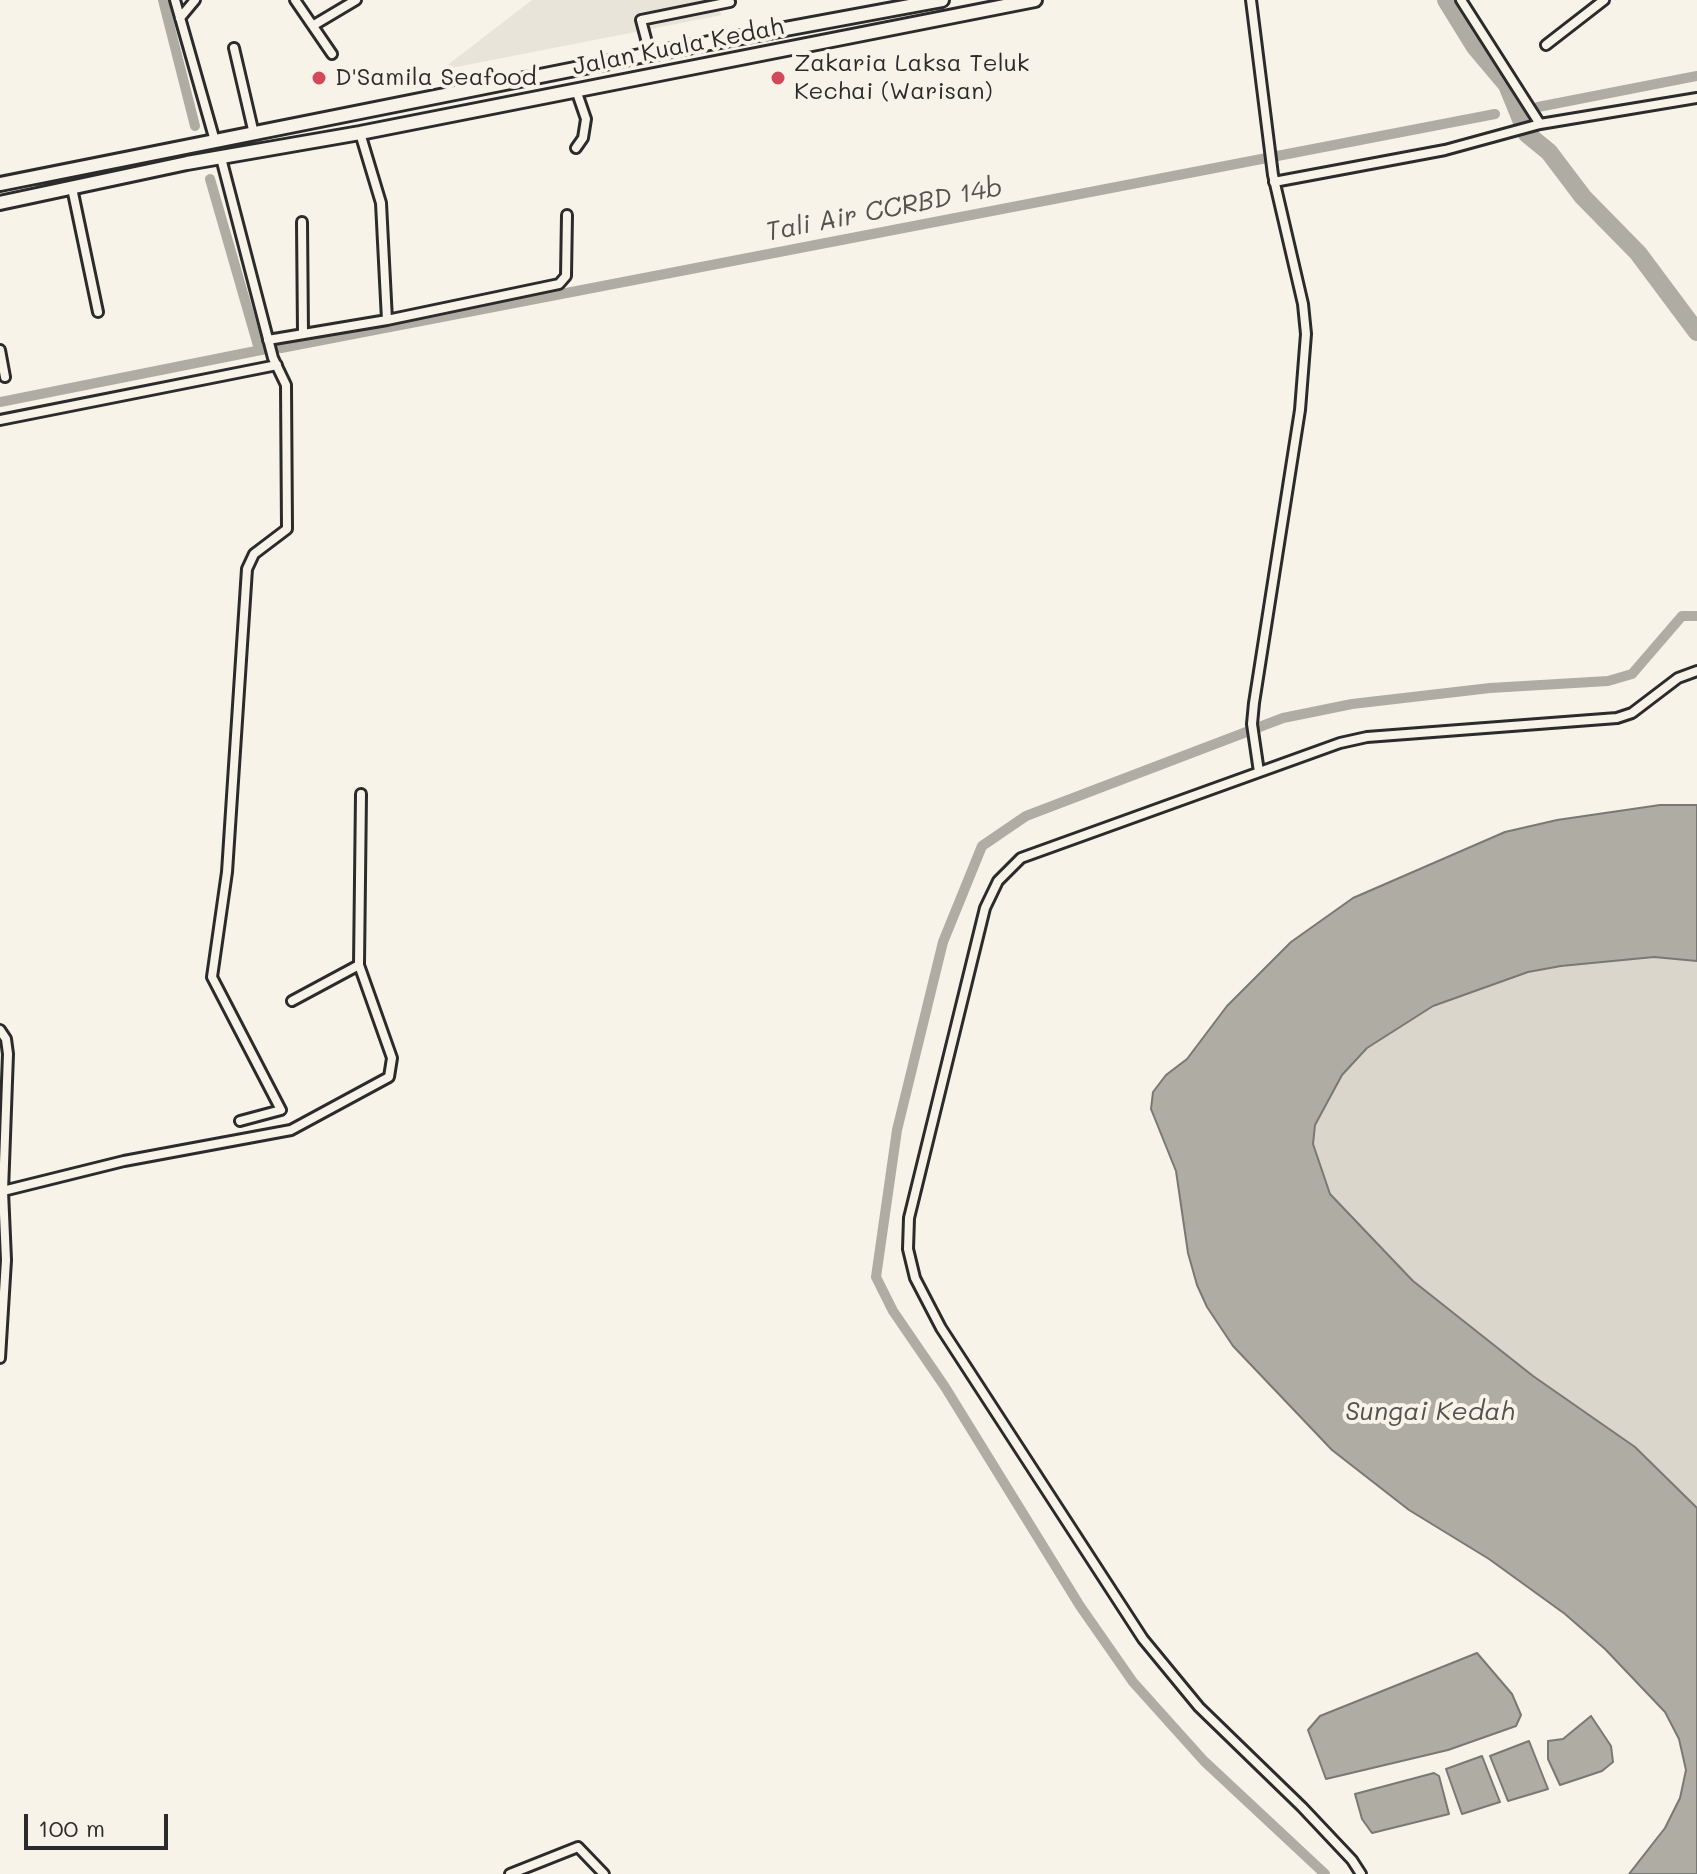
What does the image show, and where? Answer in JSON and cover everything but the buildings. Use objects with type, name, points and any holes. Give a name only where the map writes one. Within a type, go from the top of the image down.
[{"type":"main road","name":"Jalan Kuala Kedah","points":[[0,184],[650,54],[942,0]]},
{"type":"main road","name":"Jalan Kuala Kedah","points":[[0,203],[187,163],[360,133],[1035,0]]},
{"type":"main road","points":[[828,21],[833,40]]},
{"type":"street","points":[[175,0],[212,142]]},
{"type":"street","points":[[180,18],[195,0]]},
{"type":"street","points":[[295,0],[332,54]]},
{"type":"street","points":[[314,25],[356,0]]},
{"type":"street","points":[[1251,0],[1274,178],[1303,304],[1306,334],[1300,410],[1252,724],[1259,772]]},
{"type":"street","points":[[1461,0],[1535,126]]},
{"type":"street","points":[[1546,45],[1604,0]]},
{"type":"street","points":[[650,54],[641,20],[706,3],[730,2]]},
{"type":"street","points":[[234,48],[254,134]]},
{"type":"street","points":[[576,90],[586,119],[583,138],[576,148]]},
{"type":"street","points":[[1274,178],[1445,150],[1535,126],[1697,98]]},
{"type":"street","points":[[360,133],[381,203],[387,320]]},
{"type":"street","points":[[217,158],[275,362],[286,385],[287,529],[254,554],[247,569],[227,872],[212,977],[281,1110],[240,1121]]},
{"type":"street","points":[[72,188],[98,312]]},
{"type":"street","points":[[269,342],[561,282],[567,270],[567,215]]},
{"type":"street","points":[[302,222],[303,334]]},
{"type":"street","points":[[0,350],[5,377]]},
{"type":"street","points":[[0,420],[275,362]]},
{"type":"street","points":[[1361,1874],[1352,1860],[1302,1807],[1194,1702],[1143,1639],[941,1328],[915,1278],[908,1249],[909,1218],[915,1186],[935,1120],[985,908],[998,881],[1015,863],[1031,853],[1259,772],[1367,737],[1617,718],[1632,713],[1678,678],[1697,671]]},
{"type":"street","points":[[3,1191],[124,1161],[291,1130],[384,1082],[394,1065],[359,965],[361,794]]},
{"type":"street","points":[[292,1001],[359,965]]},
{"type":"street","points":[[0,1030],[6,1039],[8,1054],[0,1358]]},
{"type":"street","points":[[510,1874],[578,1847],[604,1874]]},
{"type":"shaded area","points":[[532,0],[713,0],[722,15],[441,70]]},
{"type":"shaded area","points":[[1654,957],[1697,961],[1697,1508],[1635,1447],[1533,1376],[1413,1281],[1330,1194],[1313,1144],[1315,1125],[1342,1075],[1367,1048],[1433,1006],[1528,972],[1605,960]]},
{"type":"water","name":"Sungai Kedah","points":[[1660,805],[1697,805],[1697,961],[1654,957],[1561,966],[1528,972],[1433,1006],[1367,1048],[1342,1075],[1315,1125],[1313,1144],[1330,1194],[1413,1281],[1533,1376],[1635,1447],[1697,1508],[1697,1874],[1629,1874],[1665,1828],[1680,1798],[1686,1770],[1679,1739],[1665,1712],[1605,1649],[1565,1614],[1489,1559],[1409,1510],[1332,1450],[1233,1346],[1207,1307],[1197,1285],[1188,1253],[1176,1171],[1151,1109],[1153,1092],[1166,1075],[1187,1059],[1227,1006],[1291,942],[1353,898],[1505,832],[1557,820]]},
{"type":"water","points":[[1477,1653],[1512,1694],[1521,1715],[1516,1726],[1448,1750],[1326,1779],[1308,1730],[1320,1716]]},
{"type":"water","points":[[1591,1716],[1611,1746],[1613,1762],[1602,1771],[1560,1785],[1548,1759],[1548,1741],[1563,1739]]},
{"type":"water","points":[[1529,1741],[1548,1789],[1508,1801],[1490,1756]]},
{"type":"water","points":[[1482,1756],[1500,1802],[1462,1814],[1446,1769]]},
{"type":"water","points":[[1434,1773],[1439,1776],[1449,1814],[1372,1833],[1362,1819],[1355,1794]]},
{"type":"waterway","points":[[163,0],[195,126]]},
{"type":"waterway","points":[[1446,0],[1475,47],[1507,85],[1527,134],[1549,152],[1583,197],[1638,253],[1697,332]]},
{"type":"waterway","name":"Tali Air CCRBD 14b","points":[[1538,107],[1697,76]]},
{"type":"waterway","name":"Tali Air CCRBD 14b","points":[[281,348],[1495,114]]},
{"type":"waterway","points":[[210,179],[259,349]]},
{"type":"waterway","points":[[0,402],[266,349]]},
{"type":"waterway","points":[[1325,1874],[1204,1761],[1133,1682],[1080,1606],[945,1387],[893,1311],[876,1277],[897,1130],[943,942],[982,846],[1026,816],[1283,718],[1352,704],[1490,688],[1608,681],[1632,674],[1682,616],[1697,616]]},
{"type":"place","name":"D'Samila Seafood","points":[[319,78]]},
{"type":"place","name":"Zakaria Laksa Teluk Kechai (Warisan)","points":[[778,78]]}]
